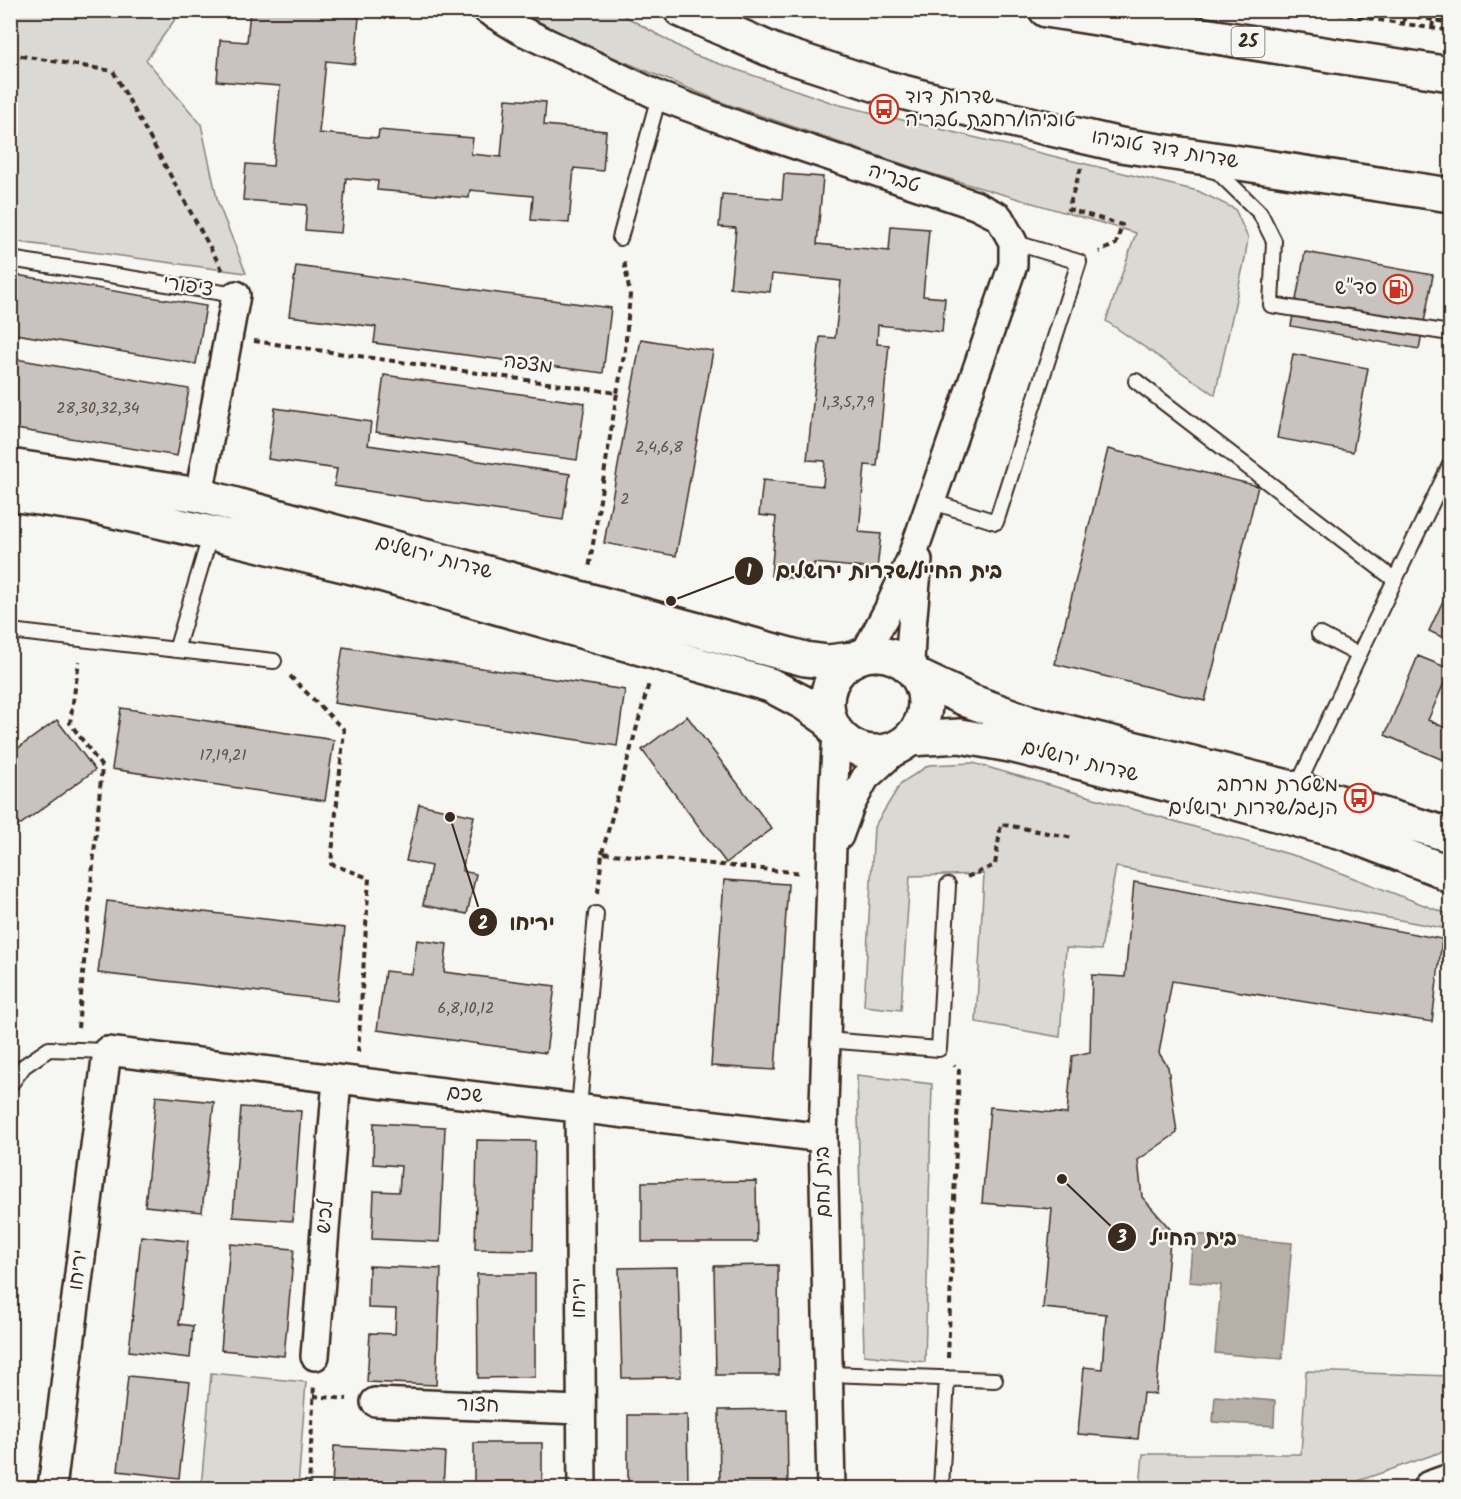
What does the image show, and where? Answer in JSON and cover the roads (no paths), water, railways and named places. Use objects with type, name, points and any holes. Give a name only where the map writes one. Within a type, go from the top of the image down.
[{"type":"main road","name":"שדרות דוד טוביהו","points":[[681,10],[776,52],[883,87],[1106,142],[1450,195]]},
{"type":"main road","name":"25","points":[[1046,10],[1450,74]]},
{"type":"main road","name":"שדרות ירושלים","points":[[10,466],[199,495],[805,659],[828,662],[859,657]]},
{"type":"main road","name":"שדרות ירושלים","points":[[10,494],[87,506],[377,573],[770,686],[804,703],[834,727]]},
{"type":"main road","points":[[876,654],[898,659],[914,672],[924,690],[926,703],[919,729],[904,743],[886,752],[859,750],[847,743],[834,727],[827,707],[828,693],[833,679],[842,668],[859,657],[876,654]]},
{"type":"main road","name":"שדרות ירושלים","points":[[914,672],[970,700],[1028,722],[1296,789],[1450,835]]},
{"type":"main road","name":"שדרות ירושלים","points":[[904,743],[960,736],[1010,745],[1182,788],[1345,833],[1450,876]]},
{"type":"main road","points":[[1430,1488],[1450,1481]]},
{"type":"street","name":"טבריה","points":[[487,10],[520,30],[659,96],[745,128],[975,206],[999,217],[1013,242]]},
{"type":"street","points":[[859,657],[888,610],[906,569],[1013,266],[1013,242]]},
{"type":"street","name":"ציפורי","points":[[199,495],[237,295]]},
{"type":"street","points":[[914,672],[910,638],[921,528]]},
{"type":"street","name":"בית לחם","points":[[831,1488],[823,1138],[834,727]]},
{"type":"street","name":"בית לחם","points":[[831,876],[839,839],[850,806],[866,778],[904,743]]},
{"type":"street","name":"שכם","points":[[107,1051],[823,1138]]},
{"type":"street","name":"יריחו","points":[[52,1488],[107,1051]]},
{"type":"street","name":"לכיש","points":[[315,1356],[347,1080]]},
{"type":"street","name":"יריחו","points":[[579,1108],[582,1488]]},
{"type":"street","name":"חצור","points":[[375,1402],[581,1410]]},
{"type":"lane","points":[[620,238],[659,96]]},
{"type":"lane","points":[[1106,142],[1218,172],[1260,213],[1274,241],[1271,305],[1450,333]]},
{"type":"lane","points":[[930,501],[996,522],[1079,262],[1013,242]]},
{"type":"lane","name":"ציפורי","points":[[10,259],[237,295]]},
{"type":"lane","points":[[1136,381],[1395,580]]},
{"type":"lane","points":[[1296,789],[1450,465]]},
{"type":"lane","points":[[176,650],[211,533]]},
{"type":"lane","points":[[10,631],[274,661]]},
{"type":"lane","points":[[1319,633],[1359,655]]},
{"type":"lane","points":[[826,1040],[939,1049],[948,885]]},
{"type":"lane","points":[[579,1108],[596,914]]},
{"type":"lane","points":[[10,1085],[24,1066],[49,1049],[107,1051]]},
{"type":"lane","points":[[828,1374],[994,1380]]},
{"type":"lane","points":[[941,1488],[947,1378]]},
{"type":"place","name":"שדרות דוד טוביהו/רחבת טבריה","points":[[884,109]]},
{"type":"place","name":"סד\"ש","points":[[1398,289]]},
{"type":"place","name":"בית החייל/שדרות ירושלים","points":[[671,601]]},
{"type":"place","name":"משטרת מרחב הנגב/שדרות ירושלים","points":[[1359,798]]},
{"type":"place","name":"יריחו","points":[[450,817]]},
{"type":"place","name":"בית החייל","points":[[1062,1179]]}]
